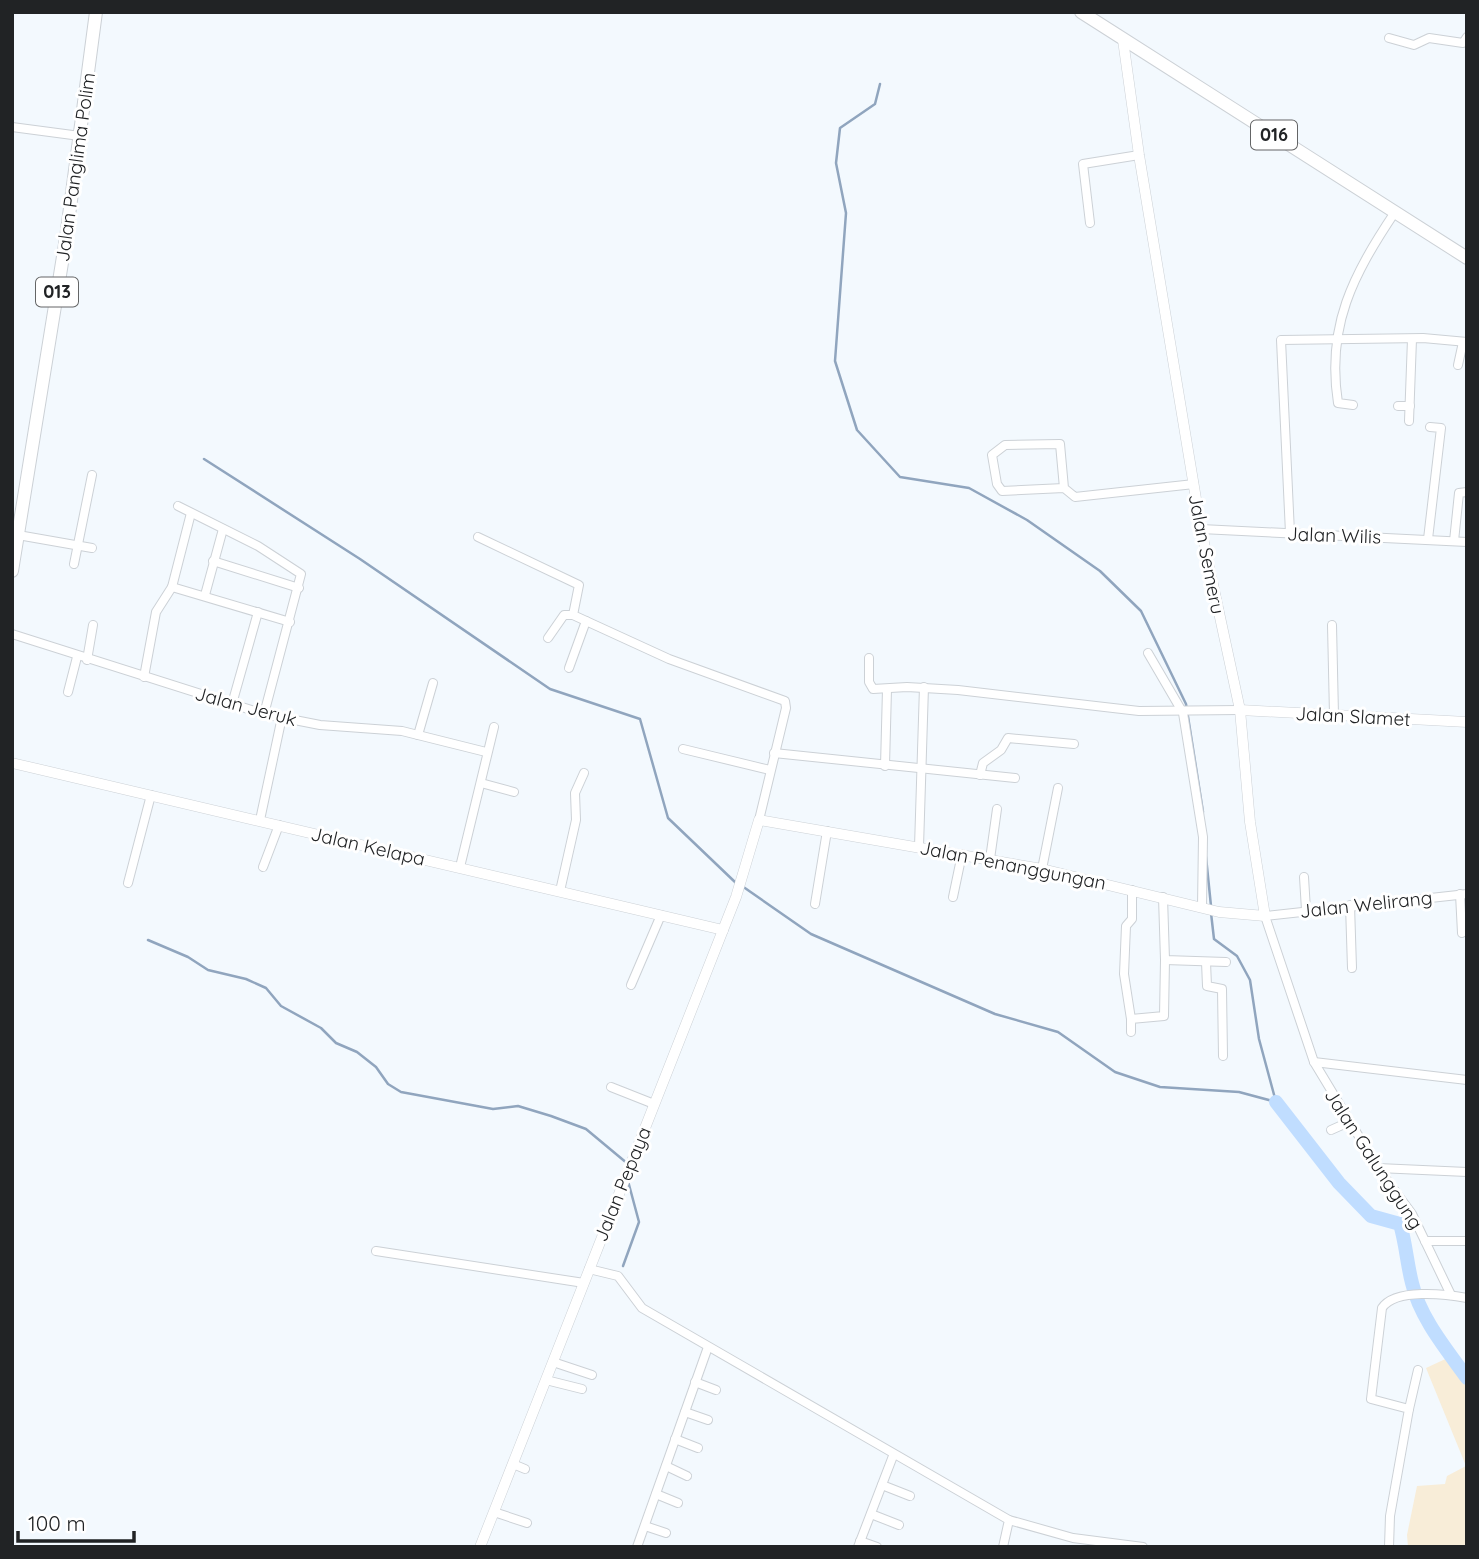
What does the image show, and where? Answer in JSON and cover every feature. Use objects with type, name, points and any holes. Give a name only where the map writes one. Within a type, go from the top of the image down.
[{"type":"main road","name":"Jalan Panglima Polim","points":[[12,571],[80,136],[96,12]]},
{"type":"main road","name":"016","points":[[1081,12],[1467,258]]},
{"type":"street","points":[[1389,38],[1414,45],[1429,38],[1463,43],[1467,39]]},
{"type":"street","name":"Jalan Semeru","points":[[1123,40],[1139,155],[1201,529],[1240,710],[1250,822],[1265,916],[1314,1062]]},
{"type":"street","points":[[12,127],[80,136]]},
{"type":"street","points":[[1090,223],[1083,164],[1139,155]]},
{"type":"street","points":[[1353,405],[1338,403],[1335,339],[1354,282],[1395,212]]},
{"type":"street","points":[[1290,533],[1281,341],[1285,338],[1465,342],[1458,365]]},
{"type":"street","points":[[1409,421],[1412,339]]},
{"type":"street","points":[[1398,405],[1410,406]]},
{"type":"street","points":[[1428,539],[1441,428],[1430,427]]},
{"type":"street","points":[[1064,488],[1060,444],[1005,445],[992,455],[997,484],[1002,491],[1064,488],[1075,497],[1194,484]]},
{"type":"street","points":[[74,564],[92,475]]},
{"type":"street","points":[[1454,541],[1459,493],[1467,492]]},
{"type":"street","points":[[178,506],[299,570],[302,577],[264,714]]},
{"type":"street","points":[[144,677],[156,612],[172,587],[191,513]]},
{"type":"street","points":[[205,595],[223,529]]},
{"type":"street","name":"Jalan Wilis","points":[[1201,529],[1467,542]]},
{"type":"street","points":[[18,535],[92,548]]},
{"type":"street","points":[[478,537],[579,585],[573,615]]},
{"type":"street","points":[[214,561],[299,589]]},
{"type":"street","points":[[172,587],[290,622]]},
{"type":"street","points":[[232,704],[258,612]]},
{"type":"street","points":[[548,639],[564,615],[573,615],[691,668],[785,701],[786,708],[759,820]]},
{"type":"street","points":[[569,668],[586,621]]},
{"type":"street","points":[[87,660],[93,625]]},
{"type":"street","points":[[1332,625],[1334,715]]},
{"type":"street","name":"Jalan Jeruk","points":[[12,634],[77,657],[264,714],[418,735],[486,752]]},
{"type":"street","points":[[1148,653],[1187,712],[1203,837],[1204,908]]},
{"type":"street","points":[[68,692],[77,657]]},
{"type":"street","points":[[869,658],[870,687],[924,687],[1116,709],[1187,712],[1240,710]]},
{"type":"street","points":[[418,735],[433,683]]},
{"type":"street","points":[[919,847],[924,687]]},
{"type":"street","points":[[885,766],[887,688]]},
{"type":"street","name":"Jalan Slamet","points":[[1240,710],[1467,722]]},
{"type":"street","points":[[260,820],[282,717]]},
{"type":"street","points":[[460,867],[494,727]]},
{"type":"street","points":[[981,775],[983,763],[1001,750],[1008,738],[1074,744]]},
{"type":"street","points":[[683,748],[770,770]]},
{"type":"street","points":[[774,753],[923,771],[1015,778]]},
{"type":"street","name":"Jalan Kelapa","points":[[12,763],[723,930]]},
{"type":"street","points":[[560,891],[576,820],[575,793],[584,773]]},
{"type":"street","points":[[481,783],[514,792]]},
{"type":"street","points":[[1042,869],[1058,788]]},
{"type":"street","points":[[128,883],[151,795]]},
{"type":"street","points":[[990,859],[998,809]]},
{"type":"street","name":"Jalan Penanggungan","points":[[759,820],[990,859],[1219,912],[1265,916]]},
{"type":"street","name":"Jalan Pepaya","points":[[480,1547],[736,897],[759,820]]},
{"type":"street","points":[[263,867],[279,825]]},
{"type":"street","points":[[815,904],[827,831]]},
{"type":"street","points":[[953,897],[962,854]]},
{"type":"street","points":[[1304,877],[1306,910]]},
{"type":"street","points":[[1130,1032],[1124,958],[1126,926],[1132,919],[1132,890]]},
{"type":"street","points":[[1462,933],[1463,894]]},
{"type":"street","name":"Jalan Welirang","points":[[1265,916],[1463,894]]},
{"type":"street","points":[[1131,1019],[1164,1016],[1163,897]]},
{"type":"street","points":[[1350,905],[1352,968]]},
{"type":"street","points":[[631,985],[661,915]]},
{"type":"street","points":[[1165,960],[1226,962]]},
{"type":"street","points":[[1206,962],[1207,986],[1223,990],[1223,1056]]},
{"type":"street","points":[[1314,1062],[1467,1080]]},
{"type":"street","name":"Jalan Galunggung","points":[[1314,1062],[1378,1168],[1412,1214],[1451,1295]]},
{"type":"street","points":[[611,1087],[654,1104]]},
{"type":"street","points":[[1331,1130],[1349,1122]]},
{"type":"street","points":[[1378,1168],[1467,1172]]},
{"type":"street","points":[[1425,1241],[1467,1241]]},
{"type":"street","points":[[376,1251],[584,1283]]},
{"type":"street","points":[[589,1269],[618,1276],[639,1306],[893,1456],[1009,1520],[1073,1538],[1143,1547]]},
{"type":"street","points":[[1409,1409],[1371,1399],[1387,1302],[1423,1294],[1467,1298]]},
{"type":"street","points":[[637,1547],[708,1347]]},
{"type":"street","points":[[553,1362],[592,1374]]},
{"type":"street","points":[[1389,1547],[1390,1516],[1418,1370]]},
{"type":"street","points":[[546,1380],[582,1389]]},
{"type":"street","points":[[695,1382],[716,1391]]},
{"type":"street","points":[[685,1412],[708,1420]]},
{"type":"street","points":[[675,1439],[698,1448]]},
{"type":"street","points":[[877,1547],[859,1544],[893,1456]]},
{"type":"street","points":[[513,1464],[525,1469]]},
{"type":"street","points":[[666,1466],[687,1476]]},
{"type":"street","points":[[882,1485],[910,1496]]},
{"type":"street","points":[[656,1494],[678,1503]]},
{"type":"street","points":[[494,1512],[527,1523]]},
{"type":"street","points":[[871,1514],[899,1525]]},
{"type":"street","points":[[1003,1547],[1009,1520]]},
{"type":"street","points":[[645,1526],[666,1533]]},
{"type":"shaded area","points":[[1454,1355],[1467,1372],[1467,1547],[1408,1547],[1407,1535],[1417,1486],[1445,1484],[1447,1476],[1466,1466],[1426,1368]]},
{"type":"waterway","points":[[880,84],[875,104],[840,128],[836,163],[846,213],[835,361],[857,430],[900,477],[969,488],[1027,520],[1100,571],[1141,611],[1186,704],[1203,812]]},
{"type":"waterway","points":[[204,459],[360,559],[550,689],[640,719],[668,818],[736,883]]},
{"type":"waterway","points":[[1206,857],[1211,906]]},
{"type":"waterway","points":[[742,886],[811,934],[995,1014],[1058,1032],[1115,1072],[1160,1087],[1239,1092],[1276,1102]]},
{"type":"waterway","points":[[1211,913],[1214,939],[1237,956],[1250,980],[1259,1039],[1276,1102]]},
{"type":"waterway","points":[[148,940],[188,957],[208,970],[246,979],[266,988],[281,1006],[321,1028],[336,1043],[357,1052],[376,1067],[388,1084],[401,1092],[493,1109],[518,1106],[551,1116],[586,1129],[628,1164]]},
{"type":"waterway","points":[[1276,1102],[1339,1183],[1371,1216],[1400,1224],[1412,1283],[1421,1309],[1467,1378]]},
{"type":"waterway","points":[[623,1266],[639,1222],[628,1181]]}]
